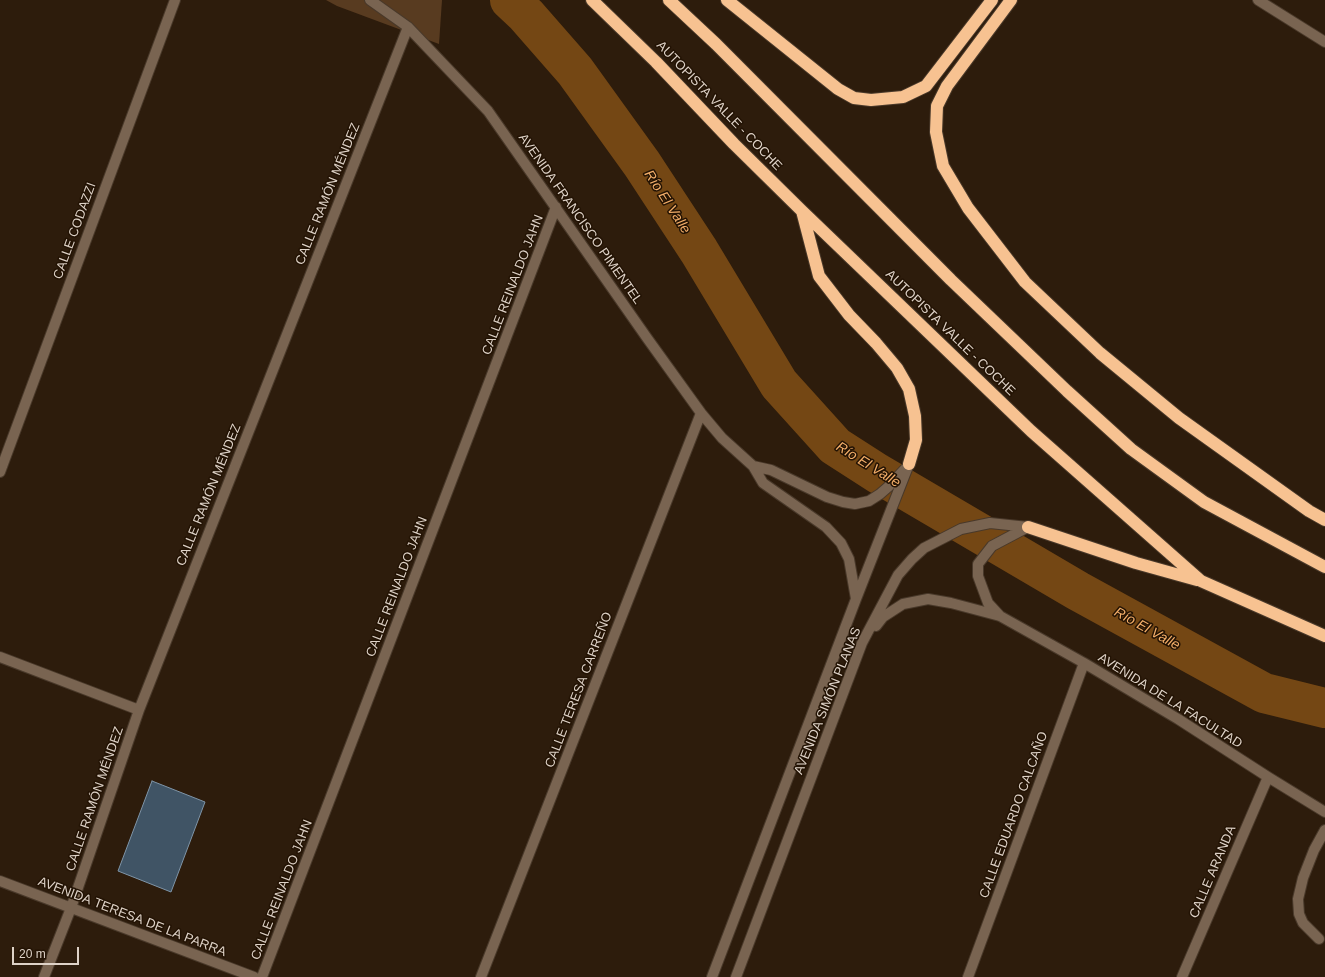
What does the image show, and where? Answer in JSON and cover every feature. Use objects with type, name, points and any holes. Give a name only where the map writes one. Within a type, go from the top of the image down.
[{"type":"highway","name":"AUTOPISTA VALLE - COCHE","points":[[592,0],[656,62],[734,144],[802,211],[1031,431],[1201,581],[1325,636]]},
{"type":"highway","points":[[668,0],[716,44],[951,280],[1067,391],[1131,449],[1204,502],[1325,567]]},
{"type":"highway","points":[[727,0],[838,89],[854,98],[871,100],[903,97],[926,86],[992,0]]},
{"type":"highway","points":[[1011,0],[947,86],[937,106],[936,132],[944,166],[968,208],[1025,282],[1100,353],[1180,418],[1309,511],[1325,520]]},
{"type":"highway","points":[[802,211],[819,276],[849,315],[876,343],[897,368],[909,389],[915,416],[916,440],[910,464]]},
{"type":"highway","points":[[1028,527],[1136,563],[1201,581]]},
{"type":"street","name":"CALLE CODAZZI","points":[[0,472],[175,0]]},
{"type":"street","name":"AVENIDA FRANCISCO PIMENTEL","points":[[370,0],[408,27],[488,111],[701,413],[722,438],[753,466]]},
{"type":"street","points":[[1258,0],[1325,42]]},
{"type":"street","name":"CALLE RAMÓN MÉNDEZ","points":[[44,977],[71,908],[139,710],[408,27]]},
{"type":"street","name":"CALLE REINALDO JAHN","points":[[262,977],[556,207]]},
{"type":"street","name":"CALLE TERESA CARREÑO","points":[[481,977],[701,413]]},
{"type":"street","points":[[753,466],[771,470],[827,497],[855,504],[869,501],[880,494],[910,464]]},
{"type":"street","name":"AVENIDA SIMÓN PLANAS","points":[[712,977],[856,599],[910,464]]},
{"type":"street","points":[[753,466],[763,483],[826,527],[841,543],[849,559],[856,599]]},
{"type":"street","name":"AVENIDA SIMÓN PLANAS","points":[[736,977],[862,643],[898,575],[924,548],[961,529],[990,523],[1028,527]]},
{"type":"street","points":[[1000,616],[988,603],[978,576],[978,564],[992,546],[1028,527]]},
{"type":"street","points":[[862,643],[883,617],[903,604],[928,599],[951,603],[1000,616]]},
{"type":"street","name":"AVENIDA DE LA FACULTAD","points":[[1000,616],[1178,718],[1268,777],[1325,812]]},
{"type":"street","points":[[0,657],[139,710]]},
{"type":"street","name":"CALLE EDUARDO CALCAÑO","points":[[968,977],[1084,663]]},
{"type":"street","name":"CALLE ARANDA","points":[[1182,977],[1268,777]]},
{"type":"street","points":[[1318,939],[1303,923],[1299,914],[1298,899],[1303,878],[1314,850],[1325,830]]},
{"type":"street","name":"AVENIDA TERESA DE LA PARRA","points":[[0,881],[254,977]]},
{"type":"shaded area","points":[[326,0],[442,0],[439,44],[337,6]]},
{"type":"building","points":[[152,781],[205,802],[171,892],[118,871]]},
{"type":"waterway","name":"Río El Valle","points":[[510,0],[526,15],[575,71],[642,164],[699,251],[779,384],[835,446],[877,473],[1078,591],[1264,693],[1325,708]]}]
